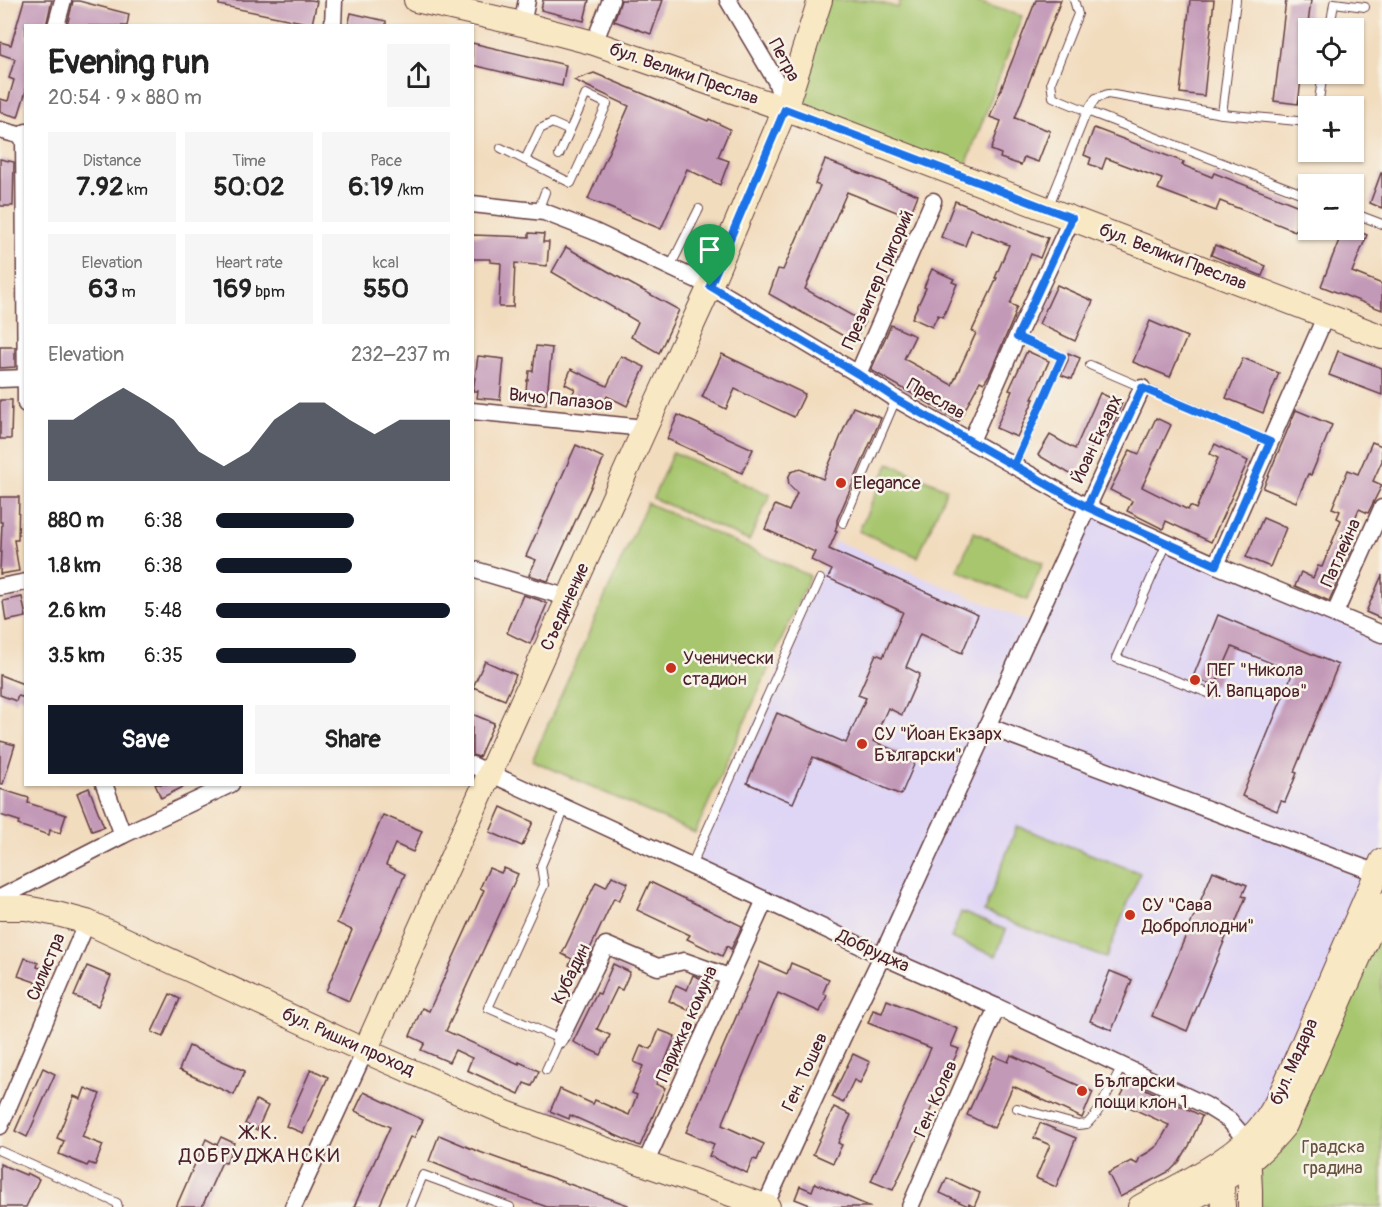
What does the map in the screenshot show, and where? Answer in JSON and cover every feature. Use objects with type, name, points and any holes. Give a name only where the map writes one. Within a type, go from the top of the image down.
[{"type":"main road","name":"бул. Велики Преслав","points":[[416,0],[594,43],[785,109],[1382,337]]},
{"type":"main road","name":"Съединение","points":[[365,1051],[481,769],[568,598],[710,286],[785,109],[820,0]]},
{"type":"main road","name":"бул. Мадара","points":[[1248,1152],[1277,1103],[1379,867]]},
{"type":"main road","name":"бул. Мадара","points":[[1177,1207],[1248,1152],[1275,1138],[1285,1125],[1382,905]]},
{"type":"main road","name":"бул. Ришки проход","points":[[0,908],[26,908],[87,922],[365,1051],[506,1113],[760,1207]]},
{"type":"main road","points":[[1248,1152],[1250,1207]]},
{"type":"main road","name":"бул. Мадара","points":[[1140,1207],[1222,1172]]},
{"type":"main road","points":[[1222,1172],[1223,1207]]},
{"type":"street","points":[[57,24],[63,0]]},
{"type":"street","points":[[333,24],[334,0]]},
{"type":"street","points":[[522,24],[527,0]]},
{"type":"street","points":[[594,43],[611,0]]},
{"type":"street","name":"Петра","points":[[728,0],[776,81],[785,109]]},
{"type":"street","points":[[0,130],[24,136]]},
{"type":"street","name":"Презвитер Григорий","points":[[858,374],[933,201]]},
{"type":"street","name":"Преслав","points":[[474,204],[544,212],[593,231],[670,267],[710,286],[896,399],[1087,507],[1216,565],[1382,634]]},
{"type":"street","points":[[971,441],[1072,218]]},
{"type":"street","points":[[1216,565],[1326,315]]},
{"type":"street","points":[[0,379],[24,378]]},
{"type":"street","name":"Йоан Екзарх","points":[[987,726],[1142,388]]},
{"type":"street","name":"Вичо Папазов","points":[[474,411],[645,428]]},
{"type":"street","name":"Патлейна","points":[[1335,614],[1382,508]]},
{"type":"street","points":[[474,570],[568,598]]},
{"type":"street","points":[[0,587],[24,582]]},
{"type":"street","points":[[987,726],[1379,867]]},
{"type":"street","name":"Ген. Тошев","points":[[760,1207],[882,956],[987,726]]},
{"type":"street","name":"Добруджа","points":[[481,769],[1205,1105],[1228,1120],[1248,1152]]},
{"type":"street","points":[[105,786],[123,835]]},
{"type":"street","points":[[0,898],[123,835],[227,786]]},
{"type":"street","name":"Парижка комуна","points":[[645,1164],[765,900]]},
{"type":"street","name":"Силистра","points":[[0,1126],[87,922]]},
{"type":"street","name":"Кубадин","points":[[561,1040],[606,945],[658,968],[684,961],[729,977]]},
{"type":"street","name":"Ген. Колев","points":[[910,1207],[997,1007]]},
{"type":"street","name":"Съединение","points":[[293,1207],[365,1051]]},
{"type":"lane","points":[[1074,0],[1078,14],[1051,82],[1053,97],[1298,192]]},
{"type":"lane","points":[[1222,114],[1236,0]]},
{"type":"lane","points":[[1332,18],[1334,3],[1365,7]]},
{"type":"lane","points":[[501,148],[572,183],[607,104],[586,94],[559,155]]},
{"type":"lane","points":[[1047,209],[1087,111],[1096,98],[1108,94],[1222,114],[1298,121]]},
{"type":"lane","points":[[525,160],[540,129],[552,123],[570,131]]},
{"type":"lane","points":[[538,212],[545,192]]},
{"type":"lane","points":[[670,267],[699,209]]},
{"type":"lane","points":[[1364,217],[1382,224]]},
{"type":"lane","points":[[1014,465],[1062,357],[1017,337]]},
{"type":"lane","points":[[1090,365],[1270,442]]},
{"type":"lane","points":[[843,523],[896,399]]},
{"type":"lane","points":[[1167,543],[1116,658],[1211,694]]},
{"type":"lane","points":[[691,866],[820,579]]},
{"type":"lane","points":[[546,1070],[561,1040],[488,1008],[544,885],[541,866],[565,808]]},
{"type":"lane","points":[[1017,1108],[1078,1125],[1087,1124],[1097,1113],[1122,1066]]},
{"type":"lane","points":[[0,1151],[117,1203],[118,1207]]},
{"type":"lane","points":[[410,1207],[423,1175],[510,1207]]},
{"type":"shaded area","points":[[1087,507],[1382,634],[1382,861],[1247,1141],[1229,1120],[691,866],[835,541],[1033,623]]},
{"type":"green space","points":[[820,0],[871,0],[898,8],[900,0],[971,0],[1022,16],[962,176],[785,109]]},
{"type":"green space","points":[[673,452],[770,495],[749,541],[653,498]]},
{"type":"green space","points":[[889,463],[947,489],[918,557],[859,531]]},
{"type":"green space","name":"Ученически стадион","points":[[647,503],[810,576],[695,833],[532,760]]},
{"type":"green space","points":[[974,532],[1043,563],[1027,600],[957,570]]},
{"type":"green space","points":[[1017,826],[1140,873],[1106,958],[984,912]]},
{"type":"green space","points":[[961,912],[1006,930],[996,956],[951,938]]},
{"type":"green space","name":"Градска градина","points":[[1382,923],[1382,1207],[1260,1207],[1259,1168]]},
{"type":"building","points":[[24,0],[52,0],[46,24],[24,24],[24,98],[18,117],[0,112],[0,99],[8,101],[14,80],[9,78],[15,59],[0,54],[0,42],[11,45]]},
{"type":"building","points":[[219,0],[317,1],[312,24],[219,5]]},
{"type":"building","points":[[543,0],[589,0],[584,21],[541,10]]},
{"type":"building","points":[[621,0],[663,0],[651,34],[614,21]]},
{"type":"building","points":[[1036,0],[1061,0],[1015,118],[1050,131],[1038,162],[1024,157],[1021,165],[1000,158],[1001,154],[991,150],[1001,121],[990,117]]},
{"type":"building","points":[[1190,0],[1214,0],[1204,96],[1180,93]]},
{"type":"building","points":[[1286,0],[1311,0],[1309,18],[1298,18],[1298,84],[1300,84],[1298,104],[1274,101]]},
{"type":"building","points":[[73,1],[129,14],[127,24],[67,24]]},
{"type":"building","points":[[351,13],[386,21],[386,24],[348,24]]},
{"type":"building","points":[[474,43],[566,65],[562,86],[474,65]]},
{"type":"building","points":[[594,73],[730,129],[718,157],[729,161],[720,185],[687,169],[661,229],[588,199],[629,106],[574,80]]},
{"type":"building","points":[[1094,128],[1184,162],[1182,165],[1212,177],[1214,173],[1298,206],[1298,223],[1295,231],[1220,201],[1216,211],[1158,189],[1162,179],[1106,158],[1102,169],[1089,164],[1091,158],[1084,155]]},
{"type":"building","points":[[0,159],[14,162],[13,206],[0,206]]},
{"type":"building","points":[[825,160],[918,195],[909,217],[847,192],[805,289],[865,323],[854,342],[769,294],[778,269],[783,270],[820,186],[815,184]]},
{"type":"building","points":[[1382,173],[1382,208],[1370,203]]},
{"type":"building","points":[[955,201],[1048,238],[1040,258],[1031,254],[1010,304],[1017,307],[1015,315],[989,375],[984,383],[980,381],[959,421],[871,370],[891,325],[915,336],[904,359],[952,385],[976,333],[972,331],[997,278],[995,278],[1009,245],[971,230],[965,246],[941,237]]},
{"type":"building","points":[[529,233],[544,234],[543,242],[549,242],[547,266],[515,263],[513,307],[499,307],[501,263],[490,262],[490,259],[474,259],[474,235],[529,237]]},
{"type":"building","points":[[1364,234],[1367,235],[1352,272],[1382,284],[1382,310],[1321,286],[1339,240],[1364,240]]},
{"type":"building","points":[[1215,245],[1266,266],[1262,276],[1211,255]]},
{"type":"building","points":[[566,247],[679,310],[659,353],[631,337],[638,322],[552,272]]},
{"type":"building","points":[[932,269],[954,279],[952,282],[957,284],[943,317],[938,315],[932,327],[912,318]]},
{"type":"building","points":[[1057,285],[1093,301],[1075,341],[1039,324]]},
{"type":"building","points":[[1150,321],[1187,337],[1170,377],[1133,362]]},
{"type":"building","points":[[536,346],[552,348],[546,405],[525,403],[527,380],[529,371],[533,371]]},
{"type":"building","points":[[0,347],[15,347],[15,367],[0,368]]},
{"type":"building","points":[[1027,351],[1049,361],[1017,437],[996,428],[1012,391],[1009,390]]},
{"type":"building","points":[[1338,351],[1382,368],[1382,395],[1329,375]]},
{"type":"building","points":[[1068,353],[1080,358],[1072,379],[1061,375],[1068,360]]},
{"type":"building","points":[[722,354],[805,394],[794,417],[735,389],[726,409],[702,397]]},
{"type":"building","points":[[478,356],[504,359],[500,400],[477,398],[478,391],[474,391]]},
{"type":"building","points":[[621,356],[645,367],[627,406],[607,396],[601,408],[572,395],[575,389],[565,384],[571,369],[607,386]]},
{"type":"building","points":[[1243,358],[1279,373],[1263,413],[1226,398]]},
{"type":"building","points":[[1100,393],[1122,403],[1107,438],[1099,435],[1075,477],[1038,455],[1050,435],[1075,449]]},
{"type":"building","points":[[0,400],[12,400],[11,439],[0,439]]},
{"type":"building","points":[[853,407],[881,418],[837,520],[835,531],[837,531],[829,549],[978,615],[962,653],[920,634],[906,667],[920,674],[902,715],[888,708],[873,741],[916,760],[901,795],[813,757],[793,803],[747,783],[777,713],[846,743],[866,698],[858,695],[876,654],[883,657],[903,612],[828,578],[832,570],[811,560],[815,552],[765,529],[775,505],[789,511],[797,493],[789,485],[788,478],[791,472],[800,469],[823,479]]},
{"type":"building","points":[[1296,410],[1332,425],[1311,475],[1308,474],[1296,502],[1263,488]]},
{"type":"building","points":[[678,415],[753,449],[742,473],[667,439]]},
{"type":"building","points":[[1156,418],[1171,425],[1142,487],[1188,510],[1190,506],[1196,509],[1218,458],[1210,454],[1215,444],[1248,461],[1211,542],[1166,521],[1163,529],[1127,511],[1132,501],[1110,490],[1130,450],[1139,454]]},
{"type":"building","points":[[1372,442],[1382,446],[1382,461],[1373,481],[1382,485],[1368,513],[1359,509],[1346,540],[1350,542],[1347,547],[1352,549],[1329,601],[1295,586],[1301,572],[1313,578],[1318,566],[1322,567],[1341,520],[1337,518],[1340,511],[1332,508],[1348,470],[1358,474]]},
{"type":"building","points":[[576,445],[604,458],[548,581],[529,575],[536,560],[526,556]]},
{"type":"building","points":[[0,497],[19,497],[18,540],[14,540],[19,571],[0,574],[2,522],[0,522]]},
{"type":"building","points":[[1263,518],[1286,528],[1270,567],[1246,557]]},
{"type":"building","points":[[1382,575],[1382,619],[1366,612]]},
{"type":"building","points":[[523,595],[547,604],[530,644],[507,633]]},
{"type":"building","points":[[22,597],[24,617],[6,621],[3,601]]},
{"type":"building","points":[[1218,615],[1338,665],[1294,772],[1297,773],[1285,802],[1281,801],[1277,811],[1242,796],[1293,672],[1232,647],[1215,686],[1193,677]]},
{"type":"building","points":[[485,661],[516,675],[505,700],[474,687]]},
{"type":"building","points":[[0,675],[24,684],[24,698],[18,696],[16,701],[0,695]]},
{"type":"building","points":[[474,715],[494,723],[479,757],[474,756]]},
{"type":"building","points":[[0,741],[15,745],[3,784],[0,784]]},
{"type":"building","points":[[156,786],[185,786],[161,798]]},
{"type":"building","points":[[89,788],[104,827],[92,831],[77,793]]},
{"type":"building","points":[[0,789],[29,798],[28,803],[66,815],[60,833],[50,830],[49,835],[18,825],[19,821],[0,815]]},
{"type":"building","points":[[501,807],[533,822],[522,846],[490,832]]},
{"type":"building","points":[[383,815],[422,831],[413,852],[395,844],[386,865],[405,874],[349,1001],[326,991],[352,930],[337,923]]},
{"type":"building","points":[[489,868],[501,873],[504,868],[518,874],[446,1031],[539,1071],[532,1086],[524,1083],[519,1094],[467,1070],[472,1058],[455,1050],[449,1062],[421,1050],[425,1043],[410,1036],[422,1008],[429,1011],[484,890],[480,888]]},
{"type":"building","points":[[1213,871],[1247,885],[1242,896],[1246,897],[1234,926],[1231,925],[1187,1031],[1152,1016]]},
{"type":"building","points":[[612,876],[628,883],[619,901],[614,898],[582,971],[569,965],[572,959],[562,954],[596,882],[606,887]]},
{"type":"building","points":[[650,882],[742,926],[731,949],[727,946],[722,956],[687,939],[690,935],[637,910]]},
{"type":"building","points":[[25,958],[38,963],[37,967],[43,969],[38,983],[18,976]]},
{"type":"building","points":[[760,962],[787,974],[791,963],[829,979],[823,993],[827,995],[820,1012],[778,993],[722,1125],[764,1144],[757,1160],[753,1159],[747,1173],[709,1156],[714,1144],[686,1132]]},
{"type":"building","points":[[613,964],[630,972],[622,990],[617,988],[597,1029],[610,1035],[601,1055],[573,1042],[597,993],[600,994]]},
{"type":"building","points":[[87,966],[111,976],[98,1006],[74,996]]},
{"type":"building","points":[[1110,971],[1132,980],[1112,1030],[1090,1021]]},
{"type":"building","points":[[693,975],[711,983],[699,1008],[691,1004],[688,1010],[669,1001],[676,985],[687,990]]},
{"type":"building","points":[[170,994],[180,999],[163,1037],[152,1032]]},
{"type":"building","points":[[887,1000],[958,1029],[951,1046],[959,1049],[893,1190],[871,1181],[931,1048],[868,1023],[873,1010],[882,1013]]},
{"type":"building","points":[[659,1030],[675,1036],[656,1084],[665,1088],[640,1146],[570,1115],[569,1119],[550,1111],[560,1089],[593,1104],[595,1100],[629,1115],[637,1095],[632,1093],[643,1066],[634,1062],[641,1045],[651,1049]]},
{"type":"building","points":[[189,1046],[245,1071],[234,1095],[179,1070]]},
{"type":"building","points":[[853,1054],[870,1062],[860,1083],[854,1080],[843,1103],[832,1097]]},
{"type":"building","points":[[1011,1055],[1093,1092],[1082,1118],[1013,1086],[994,1128],[967,1115],[994,1056],[1008,1062]]},
{"type":"building","points":[[43,1068],[55,1074],[27,1137],[15,1131]]},
{"type":"building","points":[[311,1069],[328,1077],[303,1133],[286,1126]]},
{"type":"building","points":[[1129,1081],[1202,1116],[1189,1146],[1170,1171],[1120,1197],[1108,1173],[1131,1161],[1137,1164],[1140,1157],[1158,1145],[1169,1125],[1118,1102]]},
{"type":"building","points":[[85,1088],[100,1094],[82,1137],[103,1145],[95,1165],[89,1163],[87,1166],[59,1154],[64,1141],[57,1138],[74,1096],[81,1099]]},
{"type":"building","points":[[364,1092],[423,1120],[414,1138],[410,1137],[379,1207],[354,1207],[390,1127],[355,1111]]},
{"type":"building","points":[[256,1100],[268,1106],[257,1130],[245,1124]]},
{"type":"building","points":[[834,1107],[851,1115],[838,1143],[842,1145],[833,1163],[813,1154]]},
{"type":"building","points":[[1040,1123],[1076,1138],[1056,1187],[1036,1178],[1050,1145],[1034,1138]]},
{"type":"building","points":[[439,1135],[477,1151],[628,1205],[628,1207],[547,1207],[470,1179],[429,1161]]},
{"type":"building","points":[[221,1137],[234,1143],[226,1163],[222,1162],[202,1207],[176,1207],[206,1139],[217,1145]]},
{"type":"building","points":[[0,1164],[39,1179],[26,1207],[0,1207]]},
{"type":"building","points":[[947,1178],[980,1193],[974,1207],[940,1193]]},
{"type":"building","points":[[815,1183],[871,1207],[815,1207],[795,1199],[800,1186],[812,1191]]},
{"type":"place","name":"Elegance","points":[[841,483]]},
{"type":"place","name":"Ученически стадион","points":[[671,668]]},
{"type":"place","name":"ПЕГ \"Никола Й. Вапцаров\"","points":[[1195,680]]},
{"type":"place","name":"СУ \"Йоан Екзарх Български\"","points":[[862,744]]},
{"type":"place","name":"СУ \"Сава Доброплодни\"","points":[[1130,915]]},
{"type":"place","name":"Български пощи клон 1","points":[[1082,1091]]},
{"type":"district","name":"Ж.К. ДОБРУДЖАНСКИ","points":[[260,1144]]},
{"type":"route","points":[[710,286],[785,109],[1072,218],[1017,337],[1062,357],[1014,465],[1087,507],[1142,388],[1270,442],[1216,565],[1087,507],[896,399],[710,286]]}]
